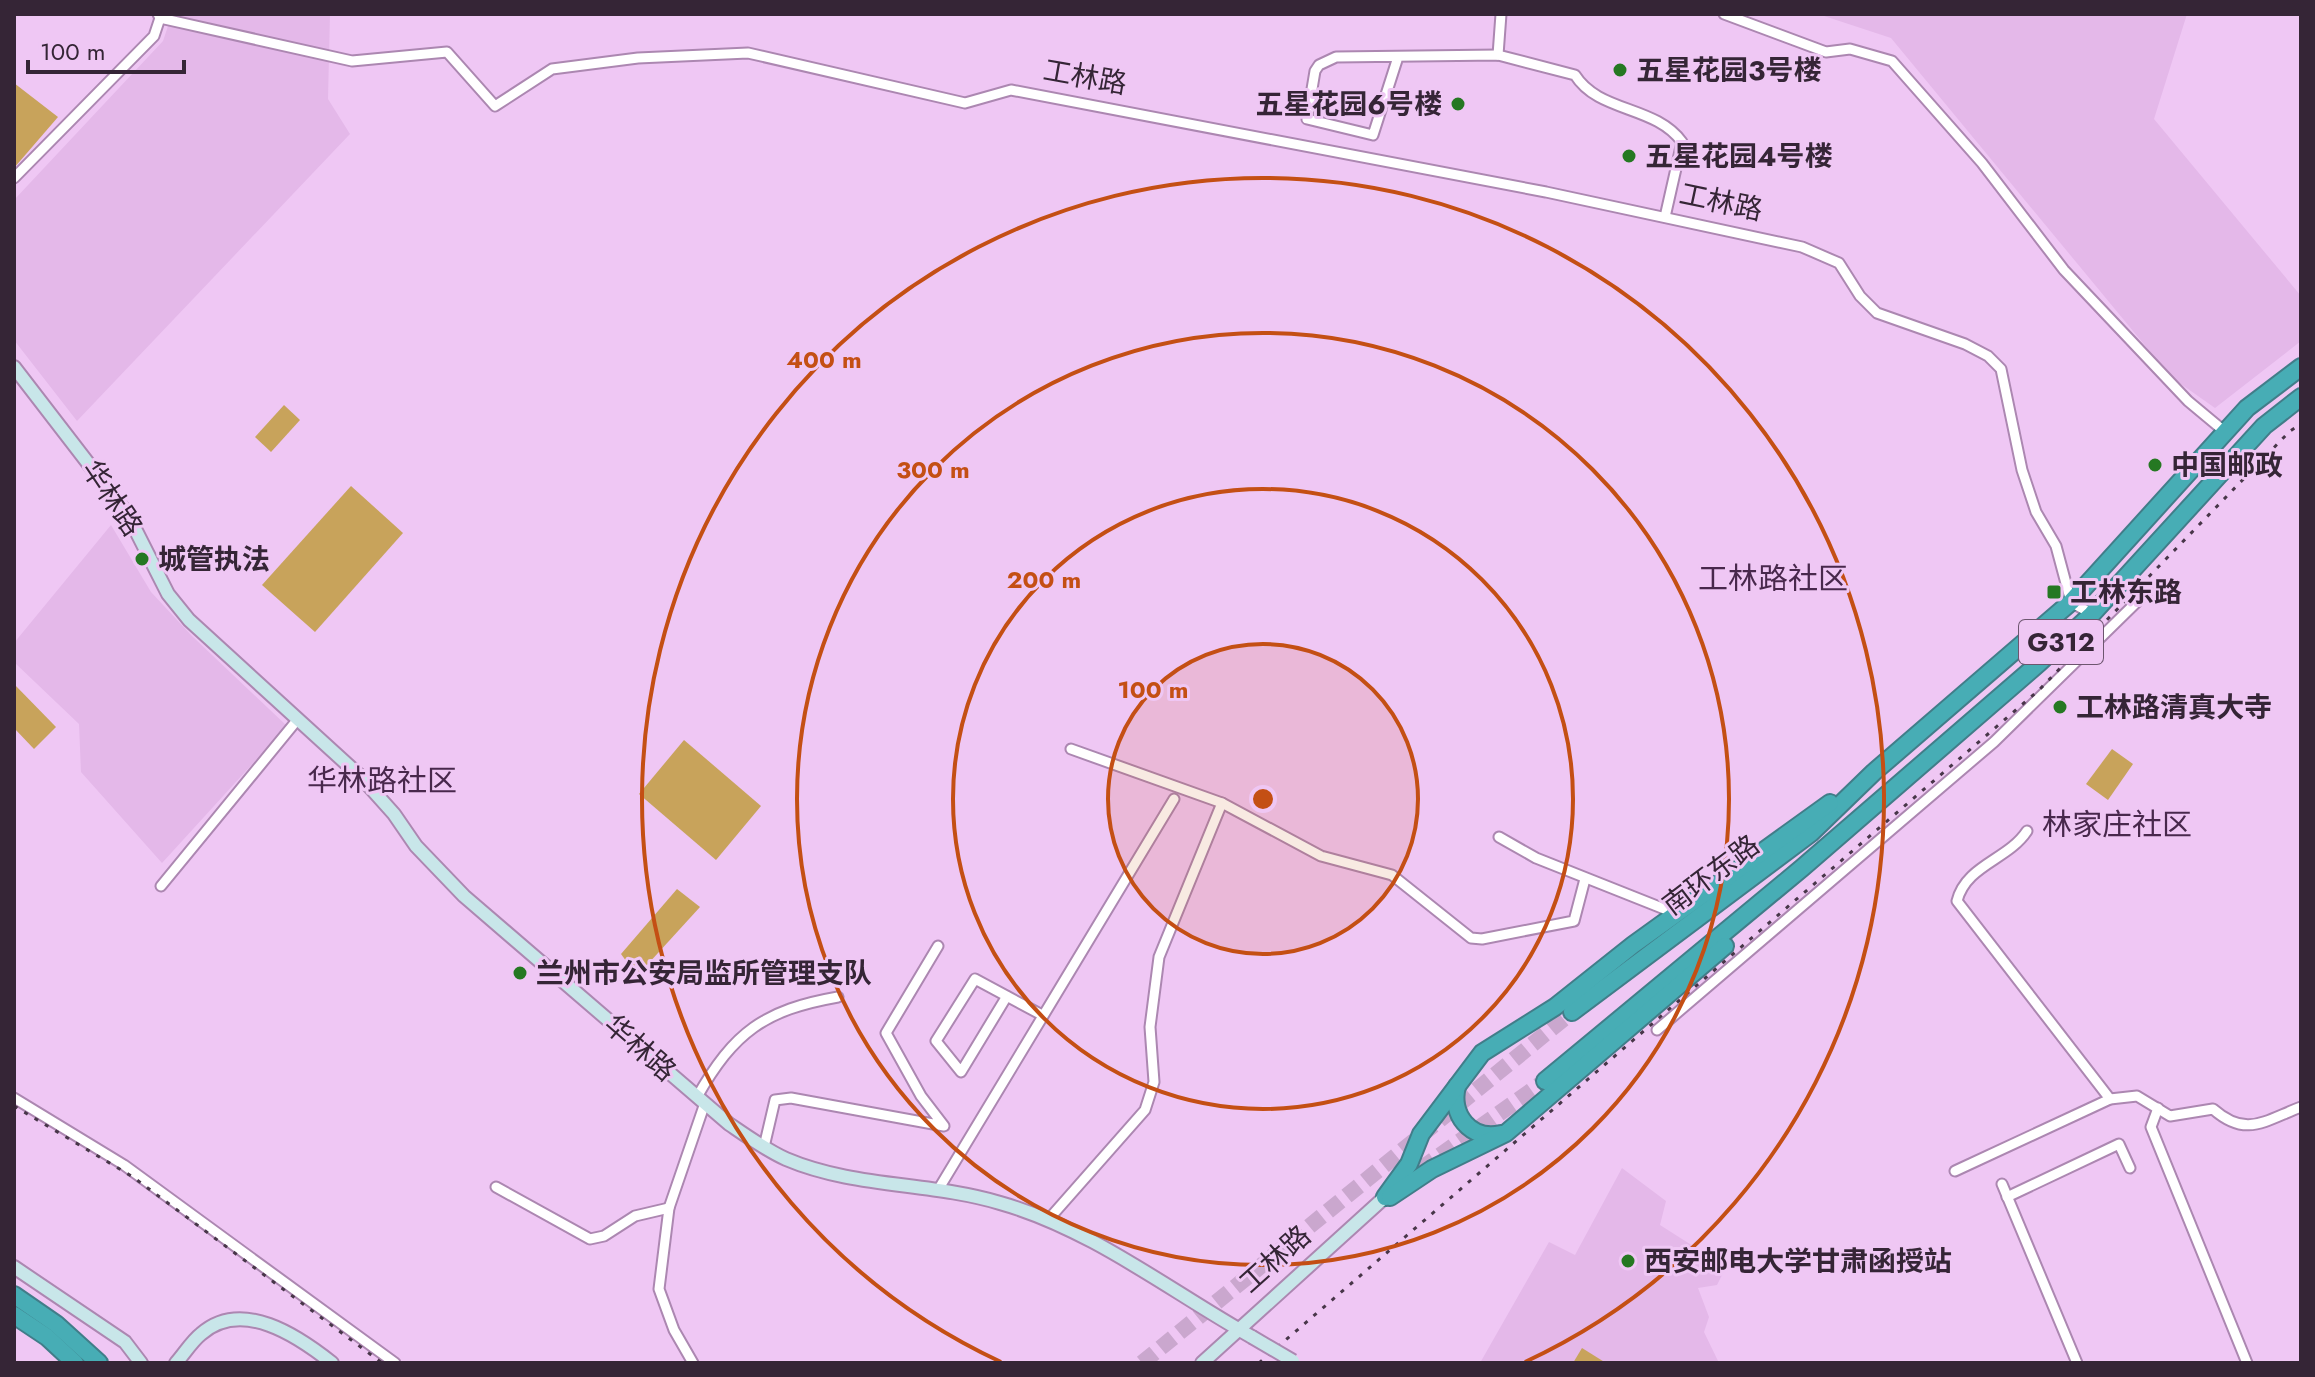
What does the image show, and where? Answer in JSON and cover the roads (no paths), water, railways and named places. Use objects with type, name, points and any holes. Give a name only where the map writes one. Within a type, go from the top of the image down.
[{"type":"highway","name":"G312","points":[[1874,772],[2071,602],[2224,431],[2273,385],[2301,367]]},
{"type":"highway","name":"G312","points":[[1802,868],[2092,614],[2264,426],[2301,397]]},
{"type":"highway","points":[[1385,1197],[1409,1164],[1421,1134],[1482,1053],[1555,1007],[1677,914],[1874,772]]},
{"type":"highway","name":"南环东路","points":[[1572,1012],[1811,833],[1874,772]]},
{"type":"highway","points":[[1385,1197],[1390,1197],[1432,1169],[1506,1133],[1770,907],[1802,868]]},
{"type":"highway","name":"南环东路","points":[[1545,1081],[1802,868]]},
{"type":"highway","points":[[1461,1077],[1454,1100],[1462,1122],[1482,1134],[1506,1133]]},
{"type":"highway","points":[[14,1295],[56,1324],[99,1363]]},
{"type":"highway","points":[[14,1315],[47,1337],[75,1363]]},
{"type":"highway","points":[[47,1337],[64,1363]]},
{"type":"street","points":[[1498,55],[1501,14]]},
{"type":"street","points":[[1724,14],[1826,52],[1850,49],[1892,61],[1982,163],[2064,270],[2188,401],[2224,431]]},
{"type":"street","points":[[14,178],[154,36],[159,16]]},
{"type":"street","name":"工林路","points":[[159,16],[352,61],[447,52],[495,106],[552,69],[638,58],[748,53],[965,103],[1011,90],[1665,217],[1776,240],[1826,255],[1839,263],[1860,296],[1877,313],[1965,344],[1994,361],[2001,369],[2022,470],[2036,512],[2056,546],[2071,602]]},
{"type":"street","points":[[1398,57],[1373,135],[1307,119],[1319,65],[1336,57],[1498,55],[1575,75],[1584,89],[1595,97],[1656,120],[1682,142],[1665,217]]},
{"type":"street","name":"华林路","points":[[14,367],[128,515],[177,606],[381,798],[416,846],[464,896],[701,1100],[764,1147],[810,1168],[870,1182],[938,1190],[1001,1203],[1048,1220],[1182,1294],[1295,1362]]},
{"type":"street","points":[[1657,1030],[1994,742],[2148,591]]},
{"type":"street","points":[[2071,602],[2092,614]]},
{"type":"street","points":[[161,886],[298,719]]},
{"type":"street","points":[[1071,749],[1222,803],[1321,856],[1392,875],[1471,938],[1482,939],[1574,921],[1585,879]]},
{"type":"street","points":[[938,1190],[1174,799]]},
{"type":"street","points":[[1048,1220],[1145,1110],[1154,1082],[1150,1027],[1159,957],[1222,803]]},
{"type":"street","points":[[2027,831],[2018,846],[1970,876],[1957,901],[2110,1099]]},
{"type":"street","points":[[1499,837],[1536,858],[1677,914]]},
{"type":"street","points":[[764,1147],[775,1100],[791,1098],[944,1126],[921,1096],[886,1033],[938,946]]},
{"type":"street","points":[[1007,996],[961,1072],[936,1041],[975,979],[1007,996],[1042,1015]]},
{"type":"street","points":[[1686,979],[1698,995]]},
{"type":"street","points":[[693,1363],[674,1330],[659,1289],[669,1208],[701,1100],[719,1058],[752,1025],[812,1002],[838,997]]},
{"type":"street","points":[[1955,1171],[2110,1099],[2137,1096],[2170,1116],[2213,1109],[2231,1125],[2247,1126],[2301,1107]]},
{"type":"street","points":[[14,1098],[124,1165],[395,1363]]},
{"type":"street","points":[[2158,1108],[2151,1127],[2247,1363]]},
{"type":"street","points":[[2007,1197],[2119,1144],[2130,1168]]},
{"type":"street","points":[[2002,1184],[2077,1363]]},
{"type":"street","points":[[496,1187],[590,1239],[604,1236],[635,1216],[669,1208]]},
{"type":"street","name":"工林路","points":[[1202,1363],[1237,1328],[1385,1197]]},
{"type":"street","points":[[14,1267],[125,1342],[141,1363]]},
{"type":"street","points":[[176,1363],[201,1333],[236,1319],[268,1324],[332,1363]]},
{"type":"tunnel","points":[[1142,1363],[1572,1012]]},
{"type":"tunnel","points":[[1401,1183],[1545,1081]]},
{"type":"railway","points":[[1259,1363],[2039,690],[2290,431],[2301,424]]},
{"type":"railway","points":[[14,1106],[133,1177],[382,1363]]},
{"type":"place","name":"五星花园3号楼","points":[[1620,70]]},
{"type":"place","name":"五星花园6号楼","points":[[1458,104]]},
{"type":"place","name":"五星花园4号楼","points":[[1629,156]]},
{"type":"place","name":"中国邮政","points":[[2155,465]]},
{"type":"place","name":"城管执法","points":[[142,559]]},
{"type":"place","name":"工林东路","points":[[2054,592]]},
{"type":"place","name":"工林路清真大寺","points":[[2060,707]]},
{"type":"place","name":"兰州市公安局监所管理支队","points":[[520,973]]},
{"type":"place","name":"西安邮电大学甘肃函授站","points":[[1628,1261]]},
{"type":"district","name":"工林路社区","points":[[1773,578]]},
{"type":"district","name":"华林路社区","points":[[382,780]]},
{"type":"district","name":"林家庄社区","points":[[2117,824]]}]
